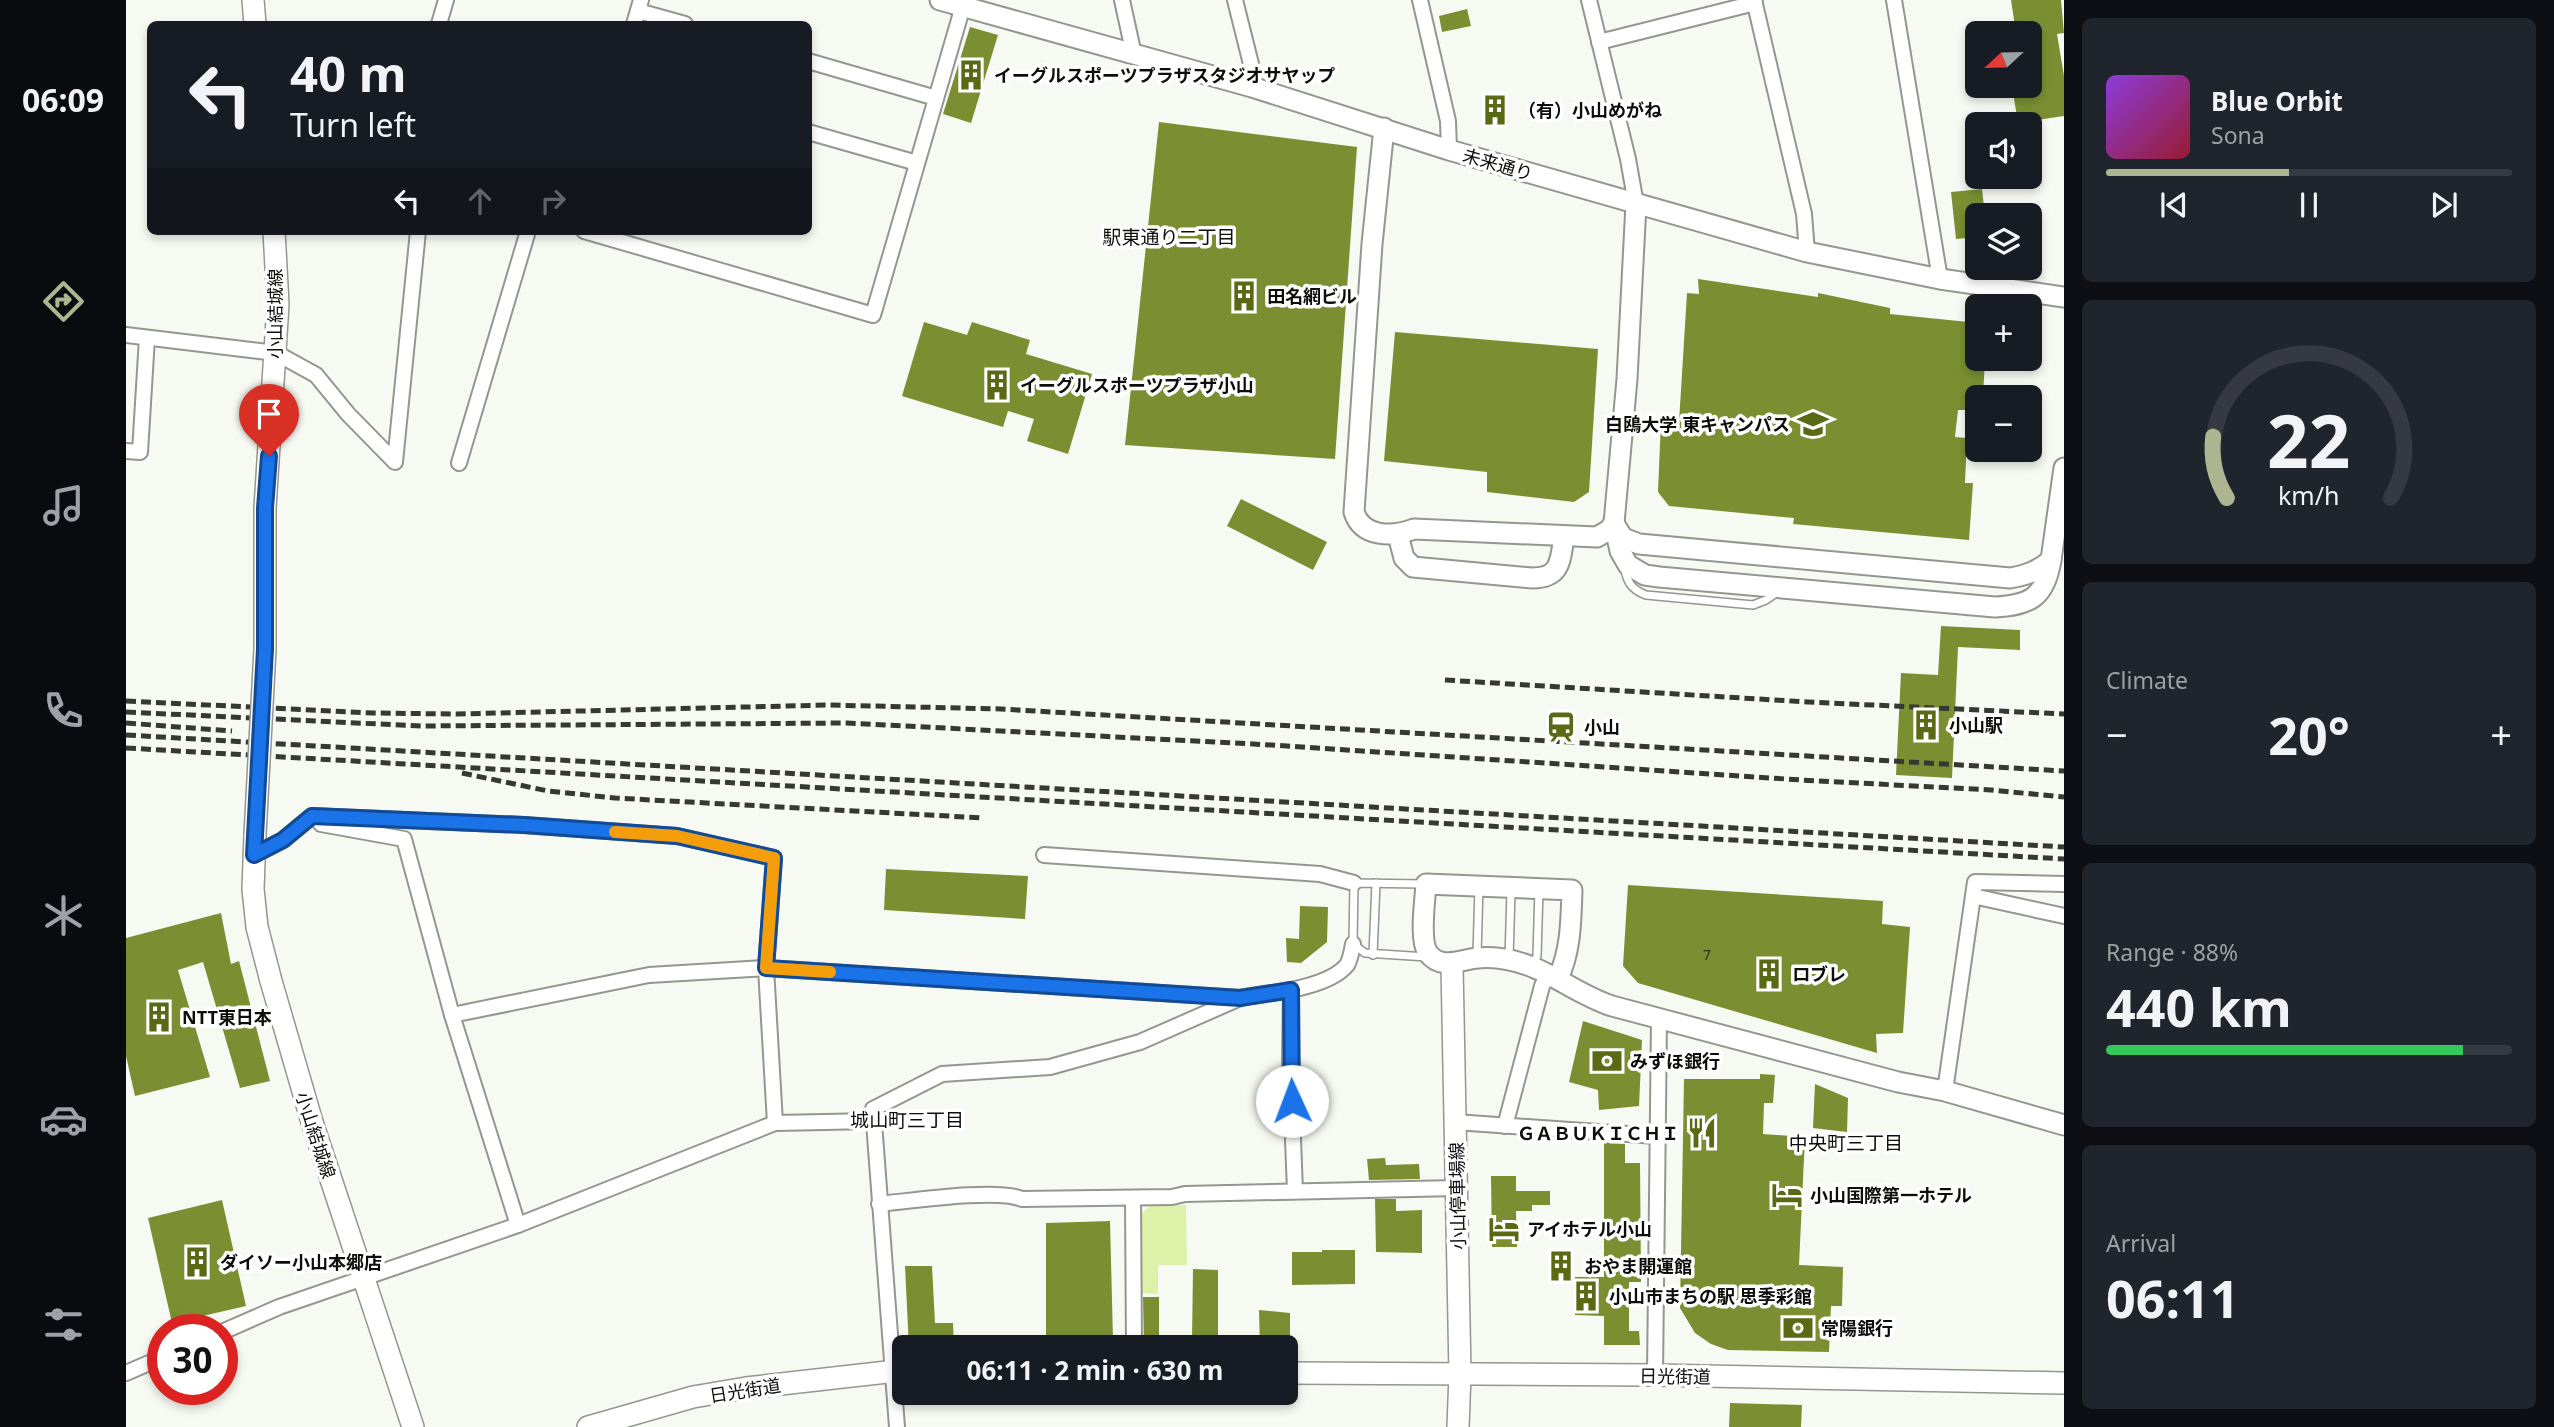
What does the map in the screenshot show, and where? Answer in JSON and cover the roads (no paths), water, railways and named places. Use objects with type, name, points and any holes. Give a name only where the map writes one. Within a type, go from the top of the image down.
[{"type":"main road","points":[[253,0],[255,21]]},
{"type":"main road","name":"小山結城線","points":[[274,235],[278,304],[265,508],[265,649],[253,888],[260,940],[312,1122],[413,1427]]},
{"type":"main road","name":"小山停車場線","points":[[1452,964],[1460,1374],[1458,1427]]},
{"type":"main road","name":"日光街道","points":[[588,1427],[693,1398],[892,1371]]},
{"type":"main road","name":"日光街道","points":[[1298,1373],[1655,1375],[2064,1383]]},
{"type":"street","points":[[440,21],[446,0]]},
{"type":"street","name":"未来通り","points":[[940,0],[1252,87],[1449,150],[1807,252],[1940,279],[2064,298]]},
{"type":"street","points":[[1122,0],[1134,54]]},
{"type":"street","points":[[1235,0],[1251,64],[1252,87]]},
{"type":"street","points":[[1420,0],[1448,121],[1449,150]]},
{"type":"street","points":[[1589,0],[1628,159],[1636,204],[1627,379],[1614,523],[1620,551],[1628,565],[1645,575],[1995,607],[2014,606],[2031,600],[2041,592],[2049,575],[2063,494],[2064,468]]},
{"type":"street","points":[[1894,0],[1940,279]]},
{"type":"street","points":[[1599,42],[1755,2],[1804,214],[1807,252]]},
{"type":"street","points":[[598,235],[873,315],[963,6]]},
{"type":"street","points":[[637,12],[673,21]]},
{"type":"street","points":[[812,62],[936,98]]},
{"type":"street","points":[[1384,128],[1372,244],[1354,512],[1357,520],[1368,530],[1398,535],[1414,529],[1563,537],[1597,537],[1609,530],[1614,523]]},
{"type":"street","points":[[812,133],[917,163]]},
{"type":"street","points":[[126,335],[276,353],[316,375],[348,414],[396,462],[418,235]]},
{"type":"street","points":[[459,463],[527,235]]},
{"type":"street","points":[[126,451],[140,452],[147,338]]},
{"type":"street","points":[[1614,523],[1623,538],[1639,544],[1996,578],[2025,576],[2040,570],[2051,560]]},
{"type":"street","points":[[1398,535],[1404,558],[1413,567],[1532,578],[1549,576],[1556,570],[1563,537]]},
{"type":"street","points":[[312,816],[321,824],[404,839],[453,1015],[518,1225]]},
{"type":"street","points":[[255,845],[283,840],[312,816],[524,825],[677,836],[774,858],[766,968],[775,1123]]},
{"type":"street","points":[[1044,855],[1320,874],[1354,883]]},
{"type":"street","points":[[1945,1091],[1975,882],[2064,884]]},
{"type":"street","points":[[1505,1126],[1546,973],[1564,965],[1570,934],[1572,890],[1426,884],[1426,948],[1433,958],[1452,964],[1477,958],[1509,960],[1546,973],[1594,1000],[1659,1020],[1898,1083],[1945,1091],[2064,1125]]},
{"type":"street","points":[[1972,896],[2064,916]]},
{"type":"street","points":[[453,1015],[649,975],[766,968],[1240,998],[1291,990],[1329,978],[1348,964],[1353,944]]},
{"type":"street","points":[[1291,990],[1290,1061],[1295,1191]]},
{"type":"street","points":[[894,1335],[879,1204],[873,1109],[942,1074],[1050,1067],[1140,1042],[1240,998]]},
{"type":"street","points":[[1655,1375],[1659,1020]]},
{"type":"street","points":[[238,1325],[279,1307],[518,1225],[775,1123],[873,1121]]},
{"type":"street","points":[[1455,1122],[1656,1136]]},
{"type":"street","points":[[879,1204],[976,1196],[1013,1195],[1022,1199],[1133,1199],[1185,1194],[1457,1188]]},
{"type":"street","points":[[1133,1199],[1134,1335]]},
{"type":"street","points":[[126,1373],[147,1364]]},
{"type":"street","points":[[897,1405],[897,1427]]},
{"type":"lane","points":[[1426,884],[1354,883],[1353,944],[1360,951],[1373,955],[1422,956],[1452,964]]},
{"type":"lane","points":[[1373,955],[1376,883]]},
{"type":"lane","points":[[1477,958],[1479,886]]},
{"type":"lane","points":[[1509,960],[1511,887]]},
{"type":"lane","points":[[1539,889],[1537,956],[1546,973]]},
{"type":"railway","points":[[1445,680],[2064,714]]},
{"type":"railway","points":[[126,701],[373,713],[457,714],[828,705],[1001,709],[2064,771]]},
{"type":"railway","points":[[126,712],[421,726],[847,723],[1272,745],[1991,790],[2064,797]]},
{"type":"railway","points":[[126,723],[232,731]]},
{"type":"railway","points":[[126,735],[2064,847]]},
{"type":"railway","points":[[126,748],[2064,859]]},
{"type":"railway","points":[[462,773],[548,791],[615,798],[984,818]]},
{"type":"place","name":"イーグルスポーツプラザスタジオサヤップ","points":[[971,75]]},
{"type":"place","name":"（有）小山めがね","points":[[1495,110]]},
{"type":"place","name":"田名網ビル","points":[[1244,296]]},
{"type":"place","name":"イーグルスポーツプラザ小山","points":[[997,385]]},
{"type":"place","name":"白鴎大学 東キャンパス","points":[[1813,424]]},
{"type":"place","name":"小山駅","points":[[1926,725]]},
{"type":"place","name":"小山","points":[[1561,727]]},
{"type":"place","name":"ロブレ","points":[[1769,974]]},
{"type":"place","name":"NTT東日本","points":[[159,1017]]},
{"type":"place","name":"みずほ銀行","points":[[1607,1061]]},
{"type":"place","name":"ＧＡＢＵＫＩＣＨＩ","points":[[1702,1133]]},
{"type":"place","name":"小山国際第一ホテル","points":[[1787,1195]]},
{"type":"place","name":"アイホテル小山","points":[[1504,1229]]},
{"type":"place","name":"ダイソー小山本郷店","points":[[197,1262]]},
{"type":"place","name":"おやま開運館","points":[[1561,1266]]},
{"type":"place","name":"小山市まちの駅 思季彩館","points":[[1586,1296]]},
{"type":"place","name":"常陽銀行","points":[[1798,1328]]},
{"type":"district","name":"駅東通り二丁目","points":[[1169,237]]},
{"type":"district","name":"城山町三丁目","points":[[907,1120]]},
{"type":"district","name":"中央町三丁目","points":[[1846,1143]]}]
